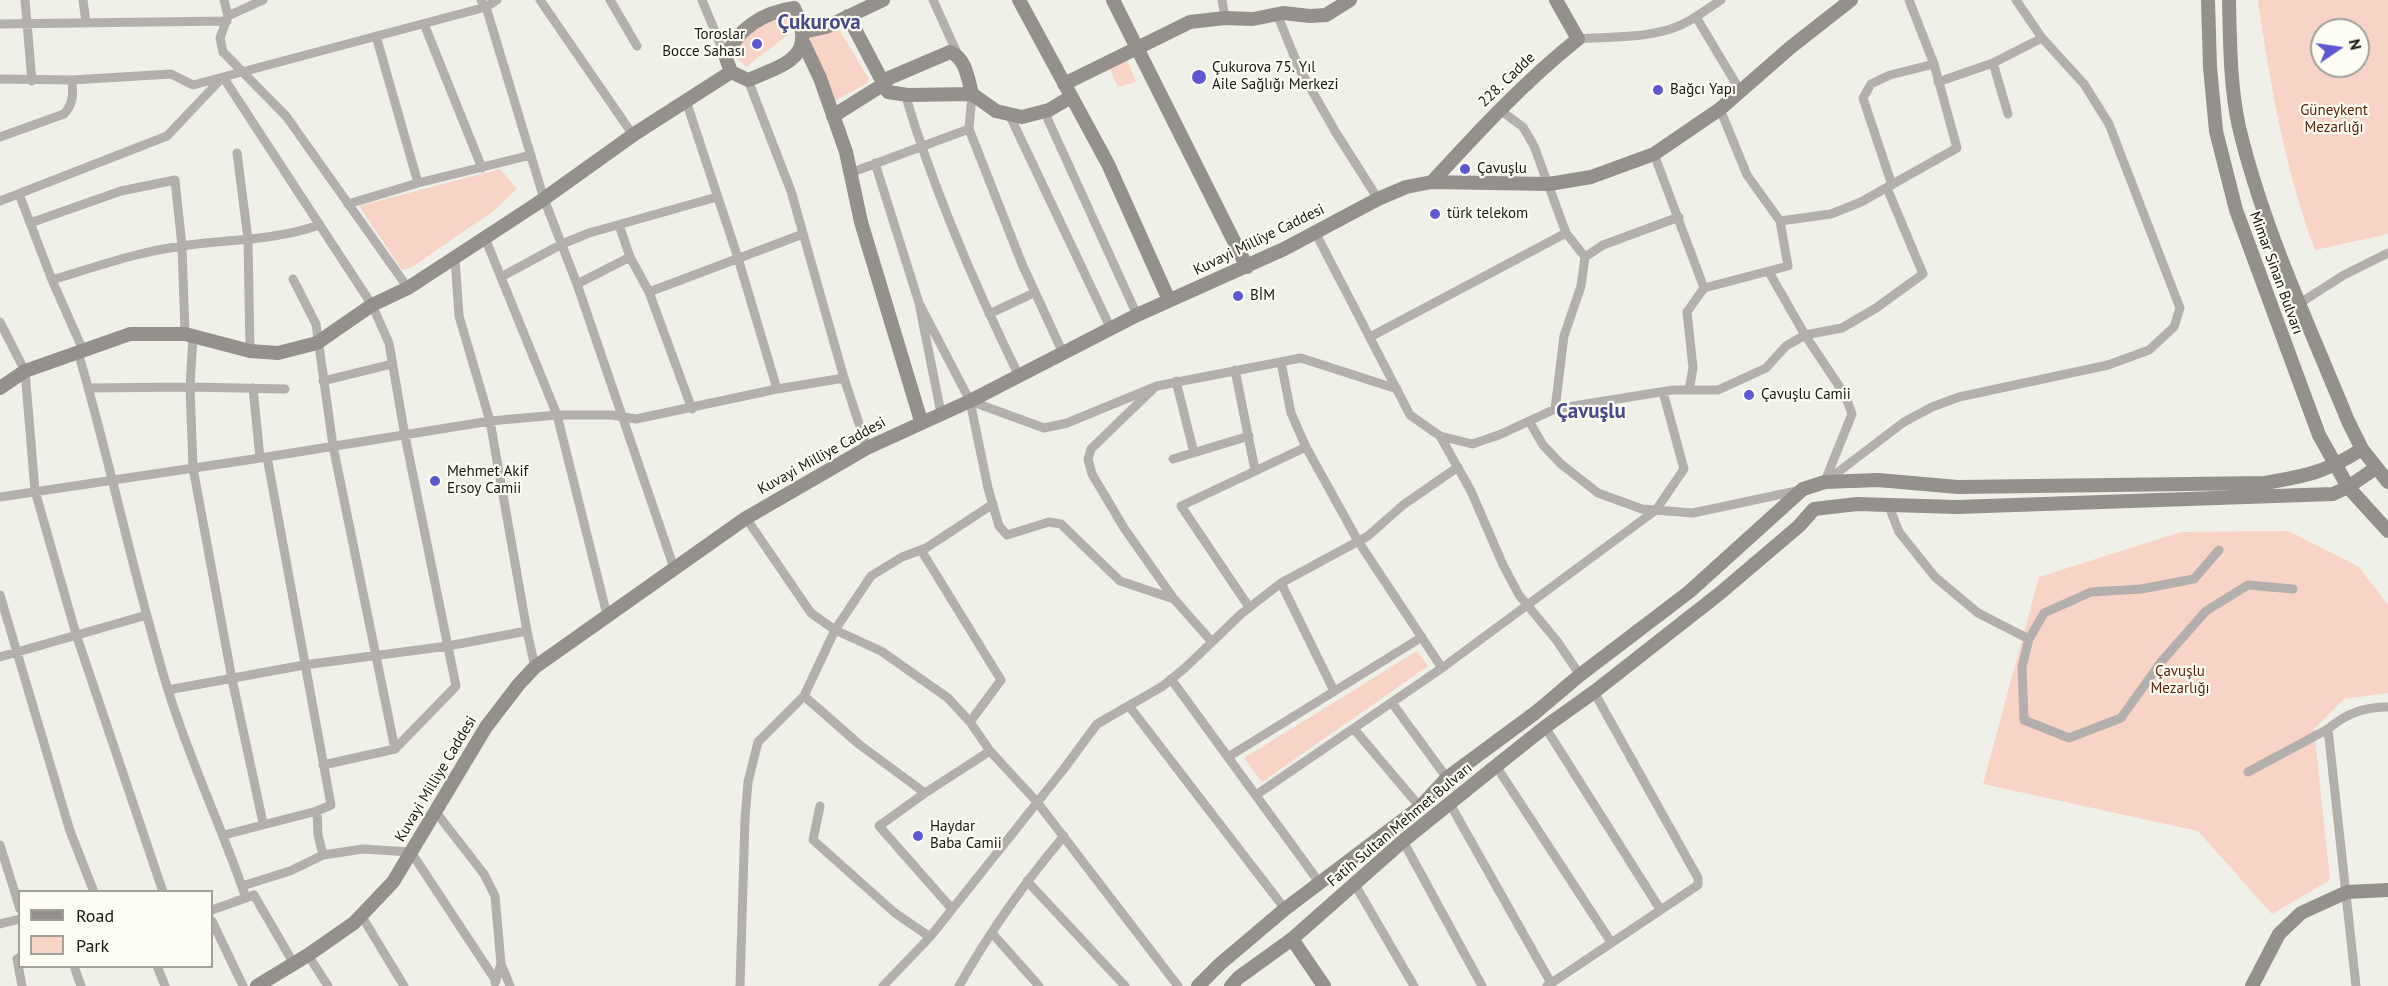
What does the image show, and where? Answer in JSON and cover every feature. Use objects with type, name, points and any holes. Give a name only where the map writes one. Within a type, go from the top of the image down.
[{"type":"street","points":[[25,0],[29,24],[32,81]]},
{"type":"street","points":[[83,0],[86,22]]},
{"type":"street","points":[[224,0],[227,19],[220,38],[224,52],[285,116],[408,288]]},
{"type":"street","points":[[0,24],[227,19],[263,0]]},
{"type":"street","points":[[0,79],[72,80],[171,74],[193,86],[424,24],[497,0]]},
{"type":"street","points":[[540,0],[633,135]]},
{"type":"street","points":[[610,0],[636,46]]},
{"type":"street","points":[[702,0],[731,72],[748,80],[791,191],[844,378],[867,448]]},
{"type":"street","points":[[748,80],[784,63],[798,53],[804,38],[883,0]]},
{"type":"street","points":[[933,0],[958,55],[972,94],[969,129],[1034,293],[1063,353]]},
{"type":"street","points":[[1019,0],[1108,164],[1169,300]]},
{"type":"street","points":[[1113,0],[1247,267]]},
{"type":"street","points":[[1222,0],[1225,18]]},
{"type":"street","points":[[1064,84],[1190,22],[1225,18],[1253,19],[1277,14],[1326,15],[1350,0]]},
{"type":"street","points":[[1556,0],[1578,39],[1668,30],[1696,17],[1721,0]]},
{"type":"street","name":"Kuvayi Milliye Caddesi","points":[[258,986],[354,923],[393,882],[486,727],[535,667],[746,518],[867,448],[921,421],[970,401],[1137,315],[1247,267],[1406,187],[1432,182],[1549,184],[1592,177],[1654,154],[1720,110],[1791,47],[1851,0]]},
{"type":"street","points":[[1780,222],[1831,214],[1861,202],[1957,148],[1934,64],[1909,0]]},
{"type":"street","points":[[1825,482],[1904,422],[1932,407],[1959,397],[2108,365],[2149,350],[2174,327],[2180,308],[2109,124],[2084,84],[2042,38],[2016,0]]},
{"type":"street","name":"Mimar Sinan Bulvarı","points":[[2208,0],[2210,67],[2216,131],[2236,210],[2277,327],[2319,435],[2348,487],[2388,531]]},
{"type":"street","name":"Mimar Sinan Bulvarı","points":[[2229,0],[2230,63],[2239,125],[2266,219],[2348,421],[2362,449],[2388,482]]},
{"type":"street","points":[[483,4],[544,199],[577,284],[674,568]]},
{"type":"street","points":[[726,58],[730,45],[740,32],[794,4],[804,38],[846,152],[861,222],[921,421]]},
{"type":"street","points":[[1277,14],[1299,68],[1378,200]]},
{"type":"street","points":[[848,16],[888,92],[972,94],[996,111],[1022,117],[1044,111],[1071,97]]},
{"type":"street","points":[[1696,17],[1741,92]]},
{"type":"street","points":[[424,24],[482,168]]},
{"type":"street","points":[[376,36],[418,183]]},
{"type":"street","points":[[1938,82],[1993,63],[2042,38]]},
{"type":"street","name":"228. Cadde","points":[[1432,182],[1500,110],[1553,59],[1578,39]]},
{"type":"street","points":[[833,116],[884,84],[889,78],[912,66],[950,52],[958,55]]},
{"type":"street","points":[[1993,63],[2008,114]]},
{"type":"street","points":[[1315,232],[1410,415],[1440,436],[1472,444],[1555,409],[1663,392],[1718,390],[1766,368],[1786,346],[1805,335],[1842,328],[1876,308],[1923,274],[1890,187],[1863,98],[1871,84],[1890,75],[1934,64]]},
{"type":"street","points":[[0,388],[25,371],[130,334],[189,335],[250,351],[278,353],[317,343],[372,305],[408,288],[455,258],[544,199],[633,135],[731,72]]},
{"type":"street","points":[[0,201],[167,136],[223,77]]},
{"type":"street","points":[[223,77],[372,305],[389,343],[405,436],[456,686],[395,749],[323,765]]},
{"type":"street","points":[[0,137],[64,114],[70,108],[73,100],[72,80]]},
{"type":"street","points":[[905,94],[920,147],[964,261],[1019,376]]},
{"type":"street","points":[[686,101],[738,258],[777,388]]},
{"type":"street","points":[[1500,110],[1522,127],[1534,146],[1566,233],[1585,257],[1581,286],[1564,336],[1555,409]]},
{"type":"street","points":[[1689,390],[1693,368],[1687,312],[1704,288],[1788,266],[1780,222],[1747,175],[1720,110]]},
{"type":"street","points":[[1044,111],[1137,315]]},
{"type":"street","points":[[1009,114],[1111,329]]},
{"type":"street","points":[[850,172],[969,129]]},
{"type":"street","points":[[237,153],[248,239],[250,351]]},
{"type":"street","points":[[1654,154],[1704,288]]},
{"type":"street","points":[[348,204],[418,183],[531,155]]},
{"type":"street","points":[[875,163],[919,303],[941,413]]},
{"type":"street","points":[[30,222],[121,191],[175,180],[189,335],[193,468],[232,679],[263,823]]},
{"type":"street","points":[[19,194],[81,351],[111,480],[168,690],[190,754],[224,835],[246,898]]},
{"type":"street","points":[[501,277],[562,244],[717,197]]},
{"type":"street","points":[[1585,257],[1604,245],[1679,217]]},
{"type":"street","points":[[52,280],[130,255],[182,246],[296,233],[319,225]]},
{"type":"street","points":[[619,225],[630,257],[649,292],[692,409]]},
{"type":"street","points":[[1370,337],[1566,233]]},
{"type":"street","points":[[649,292],[803,234]]},
{"type":"street","points":[[485,238],[556,416],[608,615]]},
{"type":"street","points":[[2300,303],[2353,270],[2388,253]]},
{"type":"street","points":[[577,284],[630,257]]},
{"type":"street","points":[[455,258],[459,316],[490,421],[535,667]]},
{"type":"street","points":[[1769,272],[1805,335],[1845,395],[1852,414],[1825,482]]},
{"type":"street","points":[[293,279],[316,324],[333,446],[395,749]]},
{"type":"street","points":[[989,314],[1034,293]]},
{"type":"street","points":[[919,303],[970,401],[999,526],[1007,535],[1049,522],[1061,524],[1119,581],[1174,599]]},
{"type":"street","points":[[0,322],[25,371],[35,491],[76,634],[163,890]]},
{"type":"street","points":[[970,401],[1044,428],[1067,423],[1157,386],[1301,358],[1397,389]]},
{"type":"street","points":[[1281,362],[1291,412],[1306,447],[1358,540],[1442,668]]},
{"type":"street","points":[[323,381],[392,364]]},
{"type":"street","points":[[1235,370],[1256,470]]},
{"type":"street","points":[[0,497],[264,458],[490,421],[556,416],[636,419],[692,409],[777,388],[844,378]]},
{"type":"street","points":[[1176,381],[1194,453]]},
{"type":"street","points":[[1157,386],[1091,449],[1088,459],[1092,474],[1124,528],[1174,599],[1212,642]]},
{"type":"street","points":[[88,388],[285,389]]},
{"type":"street","points":[[224,835],[263,823],[317,811],[331,805],[264,458],[253,388]]},
{"type":"street","points":[[1256,795],[1442,668],[1656,510],[1684,469],[1663,392]]},
{"type":"street","points":[[1529,421],[1543,445],[1561,464],[1598,494],[1642,509],[1693,513],[1825,482],[1878,480],[1958,487],[2265,483],[2306,476],[2337,465],[2362,449]]},
{"type":"street","points":[[1173,459],[1249,436]]},
{"type":"street","points":[[1440,436],[1458,467],[1519,595],[1557,641],[1580,675]]},
{"type":"street","points":[[1249,607],[1181,506],[1306,447]]},
{"type":"street","points":[[883,986],[930,937],[1096,724],[1171,679],[1249,607],[1281,583],[1368,536],[1403,505],[1458,467]]},
{"type":"street","points":[[2348,487],[2376,468]]},
{"type":"street","name":"Fatih Sultan Mehmet Bulvarı","points":[[1231,986],[1238,978],[1293,939],[1403,841],[1496,766],[1719,594],[1799,526],[1814,509],[1857,504],[1957,507],[2333,494],[2348,487]]},
{"type":"street","points":[[1198,986],[1220,964],[1285,909],[1420,807],[1447,778],[1535,713],[1580,675],[1689,592],[1803,489]]},
{"type":"street","points":[[741,986],[745,819],[748,782],[758,742],[804,696],[835,630],[872,576],[902,557],[921,550],[993,504]]},
{"type":"street","points":[[1888,504],[1899,532],[1935,577],[1978,613],[2029,639]]},
{"type":"street","points":[[746,518],[811,613],[835,630],[881,651],[948,698],[970,722],[990,751],[1037,802],[1178,986]]},
{"type":"street","points":[[921,550],[1001,680],[970,722]]},
{"type":"street","points":[[2219,550],[2194,579],[2141,589],[2091,592],[2044,613],[2029,639],[2022,667],[2024,720],[2069,738],[2121,718],[2161,662],[2205,611],[2248,585],[2293,589]]},
{"type":"street","points":[[1281,583],[1334,692]]},
{"type":"street","points":[[0,596],[70,831],[94,890]]},
{"type":"street","points":[[0,657],[147,615]]},
{"type":"street","points":[[168,690],[304,665],[448,646],[527,632]]},
{"type":"street","points":[[1228,757],[1422,637]]},
{"type":"street","points":[[1171,679],[1319,882]]},
{"type":"street","points":[[1450,804],[1549,984],[1698,885],[1698,878],[1594,692]]},
{"type":"street","points":[[804,696],[860,745],[924,793]]},
{"type":"street","points":[[1392,703],[1447,778]]},
{"type":"street","points":[[1129,706],[1285,909]]},
{"type":"street","points":[[2248,772],[2328,729],[2339,720],[2367,707],[2388,707]]},
{"type":"street","points":[[1545,727],[1660,909]]},
{"type":"street","points":[[1354,729],[1420,807]]},
{"type":"street","points":[[2328,729],[2356,986]]},
{"type":"street","points":[[952,909],[879,826],[924,793],[990,751]]},
{"type":"street","points":[[1496,766],[1611,942]]},
{"type":"street","points":[[820,806],[813,840],[895,914],[930,937]]},
{"type":"street","points":[[317,811],[318,835],[323,855]]},
{"type":"street","points":[[435,811],[484,874],[495,896],[501,964],[510,986]]},
{"type":"street","points":[[959,986],[1027,881],[1064,836]]},
{"type":"street","points":[[1403,841],[1482,986]]},
{"type":"street","points":[[1,849],[18,903]]},
{"type":"street","points":[[242,886],[290,870],[323,855],[363,849],[411,852],[495,983]]},
{"type":"street","points":[[1027,881],[1125,986]]},
{"type":"street","points":[[1354,883],[1414,986]]},
{"type":"street","points":[[2252,986],[2279,934],[2301,913],[2347,892],[2388,890]]},
{"type":"street","points":[[213,910],[254,895],[294,964]]},
{"type":"street","points":[[361,915],[404,986]]},
{"type":"street","points":[[0,924],[18,920]]},
{"type":"street","points":[[213,923],[243,986]]},
{"type":"street","points":[[992,933],[1039,986]]},
{"type":"street","points":[[1293,939],[1324,986]]},
{"type":"street","points":[[308,955],[328,986]]},
{"type":"street","points":[[18,958],[22,986]]},
{"type":"street","points":[[495,983],[501,964]]},
{"type":"street","points":[[75,968],[81,986]]},
{"type":"street","points":[[158,968],[165,986]]},
{"type":"green space","name":"Güneykent Mezarlığı","points":[[2258,0],[2388,0],[2388,234],[2315,250],[2295,189],[2273,95]]},
{"type":"green space","name":"Toroslar Bocce Sahası","points":[[787,17],[789,34],[746,67],[739,60],[734,49],[762,22]]},
{"type":"green space","points":[[833,30],[840,31],[869,79],[866,84],[829,104],[807,39]]},
{"type":"green space","points":[[1127,60],[1136,82],[1118,87],[1109,68]]},
{"type":"green space","points":[[500,169],[517,189],[492,212],[412,267],[402,270],[359,206]]},
{"type":"green space","name":"Çavuşlu Mezarlığı","points":[[2289,531],[2359,567],[2388,605],[2388,693],[2344,699],[2314,729],[2330,880],[2272,914],[2198,831],[1983,784],[2039,577],[2181,532]]},
{"type":"green space","points":[[1417,651],[1428,666],[1262,782],[1244,758]]},
{"type":"place","name":"Toroslar Bocce Sahası","points":[[757,44]]},
{"type":"place","name":"Çukurova 75. Yıl Aile Sağlığı Merkezi","points":[[1199,77]]},
{"type":"place","name":"Bağcı Yapı","points":[[1658,90]]},
{"type":"place","name":"Çavuşlu","points":[[1465,169]]},
{"type":"place","name":"türk telekom","points":[[1435,214]]},
{"type":"place","name":"BİM","points":[[1238,296]]},
{"type":"place","name":"Çavuşlu Camii","points":[[1749,395]]},
{"type":"place","name":"Mehmet Akif Ersoy Camii","points":[[435,481]]},
{"type":"place","name":"Haydar Baba Camii","points":[[918,836]]},
{"type":"district","name":"Çukurova","points":[[819,23]]},
{"type":"district","name":"Çavuşlu","points":[[1591,412]]}]
